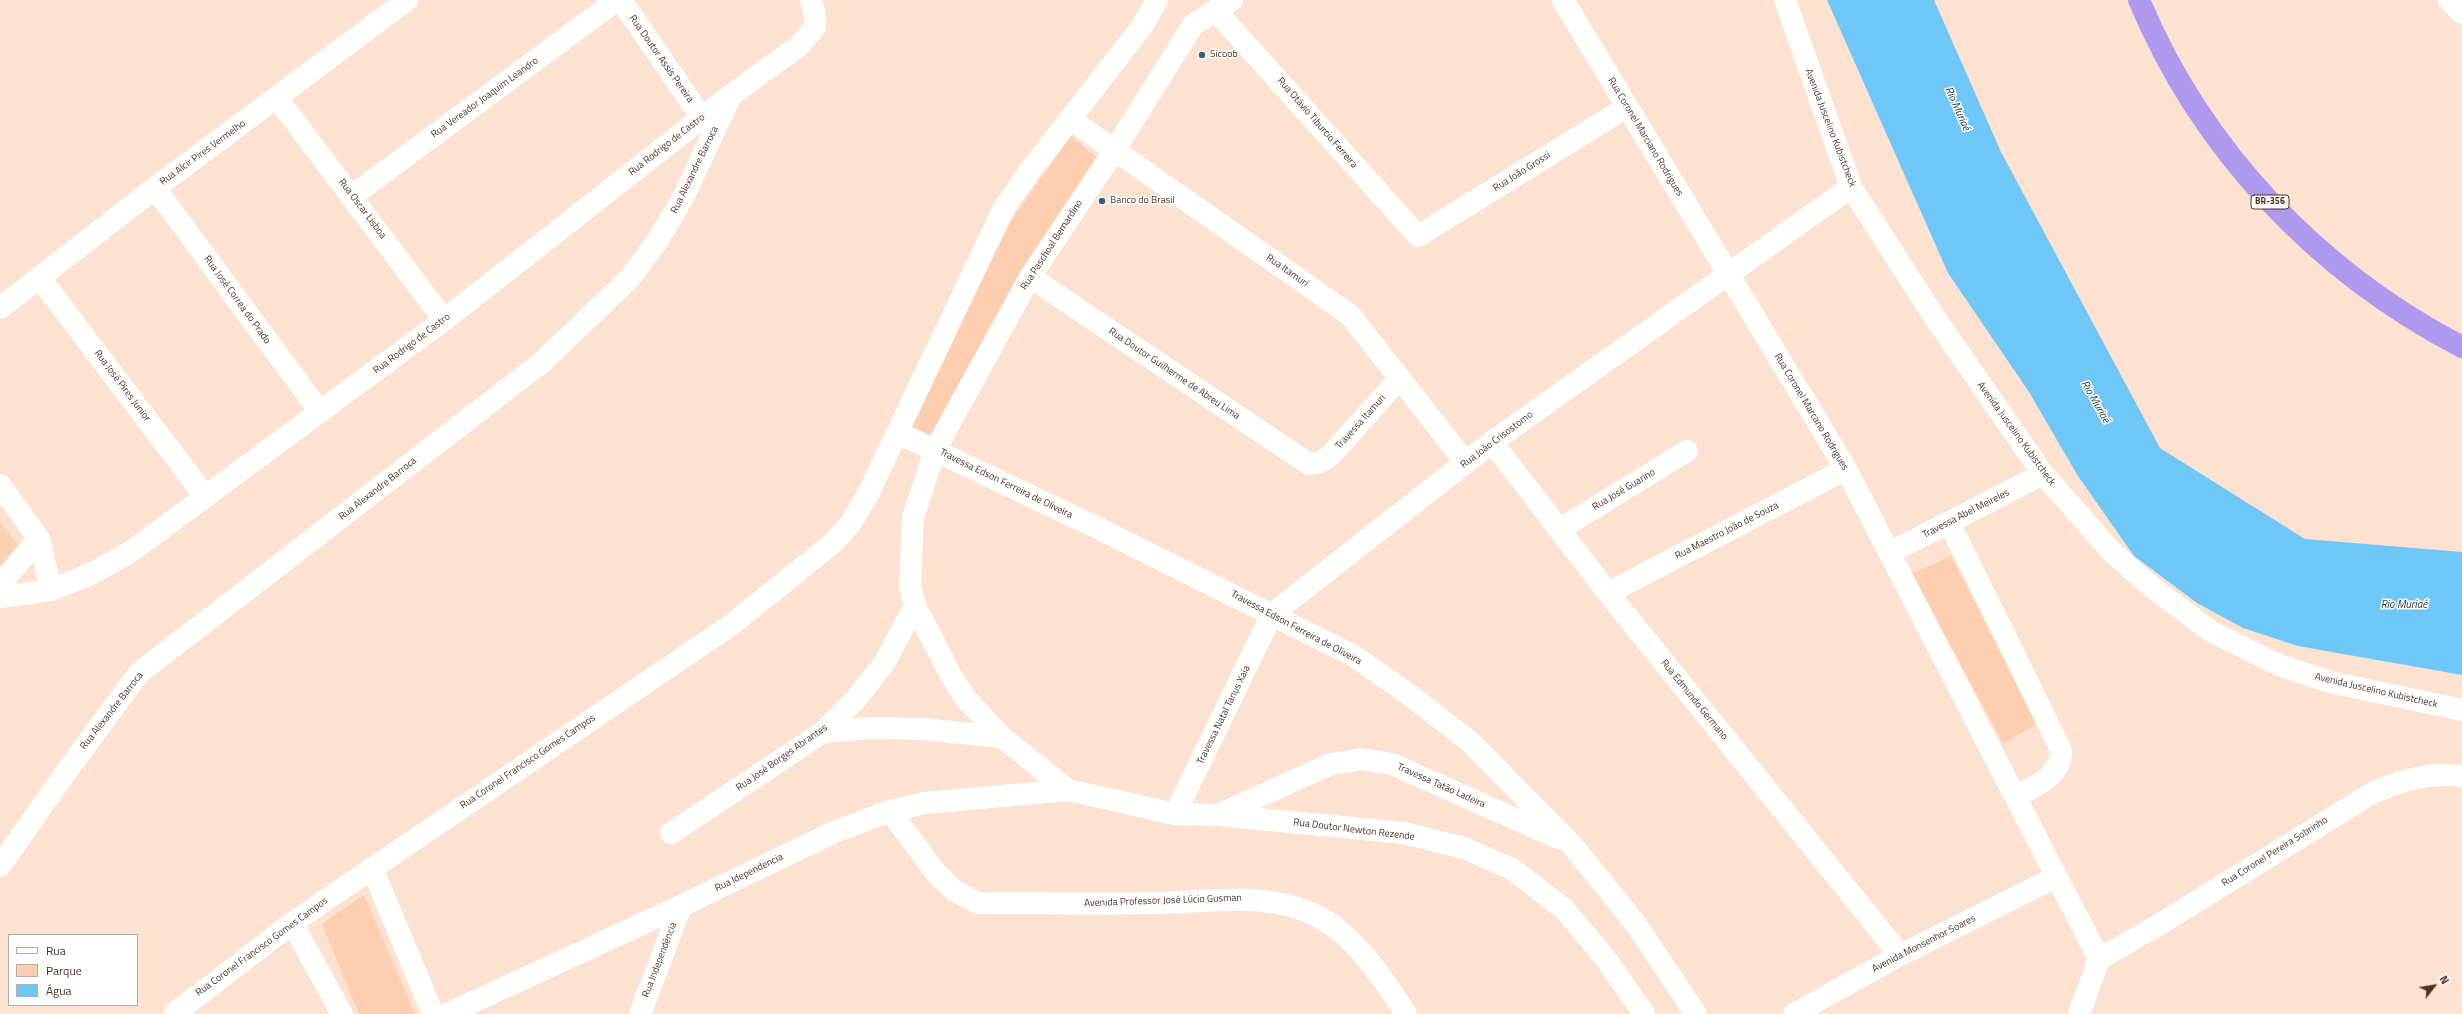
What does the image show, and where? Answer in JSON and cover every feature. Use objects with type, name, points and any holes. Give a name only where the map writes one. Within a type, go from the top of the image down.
[{"type":"highway","name":"BR-356","points":[[2139,0],[2153,32],[2196,109],[2248,178],[2301,235],[2358,283],[2430,331],[2462,347]]},
{"type":"street","name":"Rua Alcir Pires Vermelho","points":[[0,308],[155,188],[407,0]]},
{"type":"street","name":"Rua Vereador Joaquim Leandro","points":[[352,196],[617,0]]},
{"type":"street","name":"Rua Doutor Assis Pereira","points":[[621,0],[702,118]]},
{"type":"street","name":"Rua Rodrigo de Castro","points":[[0,597],[51,590],[93,573],[134,550],[444,320],[731,95],[800,46],[815,28],[815,16],[811,0]]},
{"type":"street","points":[[898,433],[1004,208],[1070,119],[1143,25],[1157,0]]},
{"type":"street","name":"Rua Coronel Marciano Rodrigues","points":[[1563,0],[1728,274]]},
{"type":"street","name":"Avenida Juscelino Kubistcheck","points":[[1784,0],[1851,187],[1935,318],[2043,474],[2113,553],[2153,588],[2212,632],[2279,665],[2330,682],[2462,710]]},
{"type":"street","points":[[2449,0],[2462,13]]},
{"type":"street","name":"Rua Paschoal Bernardino","points":[[1068,790],[1002,737],[966,699],[915,605],[910,587],[910,563],[914,518],[935,450],[1030,277],[1114,151],[1193,25],[1217,4]]},
{"type":"street","name":"Rua Otávio Tiburcio Ferreira","points":[[1217,4],[1418,236]]},
{"type":"street","name":"Rua Alexandre Barroca","points":[[0,866],[69,768],[139,673],[541,362],[629,279],[656,243],[684,198],[731,95]]},
{"type":"street","name":"Rua Oscar Lisboa","points":[[277,98],[444,320]]},
{"type":"street","name":"Rua João Grossi","points":[[1418,236],[1627,107]]},
{"type":"street","name":"Rua Itamuri","points":[[1070,119],[1350,315],[1466,463]]},
{"type":"street","name":"Rua João Crisostomo","points":[[1272,614],[1492,442],[1851,187]]},
{"type":"street","name":"Rua José Correa do Prado","points":[[155,188],[320,412]]},
{"type":"street","name":"Rua Coronel Marcano Rodrigues","points":[[1728,274],[1846,469],[2099,959]]},
{"type":"street","name":"Rua José Pires Junior","points":[[40,276],[205,496]]},
{"type":"street","name":"Rua Doutor Guilherme de Abreu Lima","points":[[1030,277],[1297,457],[1309,464],[1320,462]]},
{"type":"street","name":"Travessa Itamuri","points":[[1320,462],[1330,456],[1399,379]]},
{"type":"street","name":"Travessa Edson Ferreira de Oliveira","points":[[898,433],[1272,614],[1354,656],[1411,696],[1469,741],[1572,845],[1635,923],[1696,1014]]},
{"type":"street","name":"Rua Coronel Francisco Gomes Campos","points":[[174,1014],[292,923],[731,625],[833,543],[850,524],[867,496],[898,433]]},
{"type":"street","name":"Rua Edmundo Germano","points":[[1492,442],[1608,592],[1900,955]]},
{"type":"street","name":"Rua José Guarino","points":[[1560,529],[1687,451]]},
{"type":"street","name":"Rua Maestro João de Souza","points":[[1608,592],[1846,469]]},
{"type":"street","name":"Travessa Abel Meireles","points":[[1889,553],[2043,474]]},
{"type":"street","points":[[0,485],[39,539],[51,590]]},
{"type":"street","points":[[1949,522],[2062,750],[2062,760],[2057,769],[2047,779],[2016,797]]},
{"type":"street","points":[[0,584],[39,539]]},
{"type":"street","name":"Rua José Borges Abrantes","points":[[671,833],[823,732],[856,699],[885,662],[915,605]]},
{"type":"street","name":"Travessa Natal Tanus Xaia","points":[[1175,814],[1272,614]]},
{"type":"street","points":[[823,732],[871,728],[922,729],[1002,737]]},
{"type":"street","name":"Travessa Tatão Ladeira","points":[[1218,815],[1331,764],[1362,759],[1392,764],[1572,845]]},
{"type":"street","name":"Rua Coronel Pereira Sobrinho","points":[[2099,959],[2155,927],[2368,795],[2391,784],[2413,779],[2462,776]]},
{"type":"street","name":"Rua Doutor Newton Rezende","points":[[1068,790],[1175,814],[1218,815],[1404,833],[1464,848],[1512,869],[1564,909],[1606,959],[1644,1014]]},
{"type":"street","name":"Rua Idependencia","points":[[447,1014],[681,906],[832,833],[890,811],[924,803],[1068,790]]},
{"type":"street","name":"Avenida Professor José Lúcio Gusman","points":[[890,811],[936,873],[955,891],[978,903],[1161,903],[1245,898],[1294,907],[1316,916],[1352,942],[1406,1014]]},
{"type":"street","points":[[372,868],[433,1014]]},
{"type":"street","name":"Avenida Monsenhor Soares","points":[[1794,1014],[1900,955],[2056,877]]},
{"type":"street","name":"Rua Independência","points":[[640,1014],[681,906]]},
{"type":"street","points":[[292,923],[342,1014]]},
{"type":"street","points":[[2079,1014],[2099,959]]},
{"type":"shaded area","points":[[0,521],[18,545],[0,566]]},
{"type":"green space","points":[[1071,136],[1098,159],[936,437],[907,425],[1011,221]]},
{"type":"green space","points":[[1951,556],[2038,724],[2003,743],[1912,574]]},
{"type":"green space","points":[[364,895],[415,1014],[359,1014],[322,924]]},
{"type":"water","name":"Rio Muriaé","points":[[1827,0],[1934,0],[2001,152],[2160,448],[2305,539],[2462,552],[2462,675],[2298,646],[2243,628],[2197,603],[2134,556],[2078,476],[2029,392],[1948,273]]},
{"type":"place","name":"Sicoob","points":[[1202,55]]},
{"type":"place","name":"Banco do Brasil","points":[[1102,201]]}]
